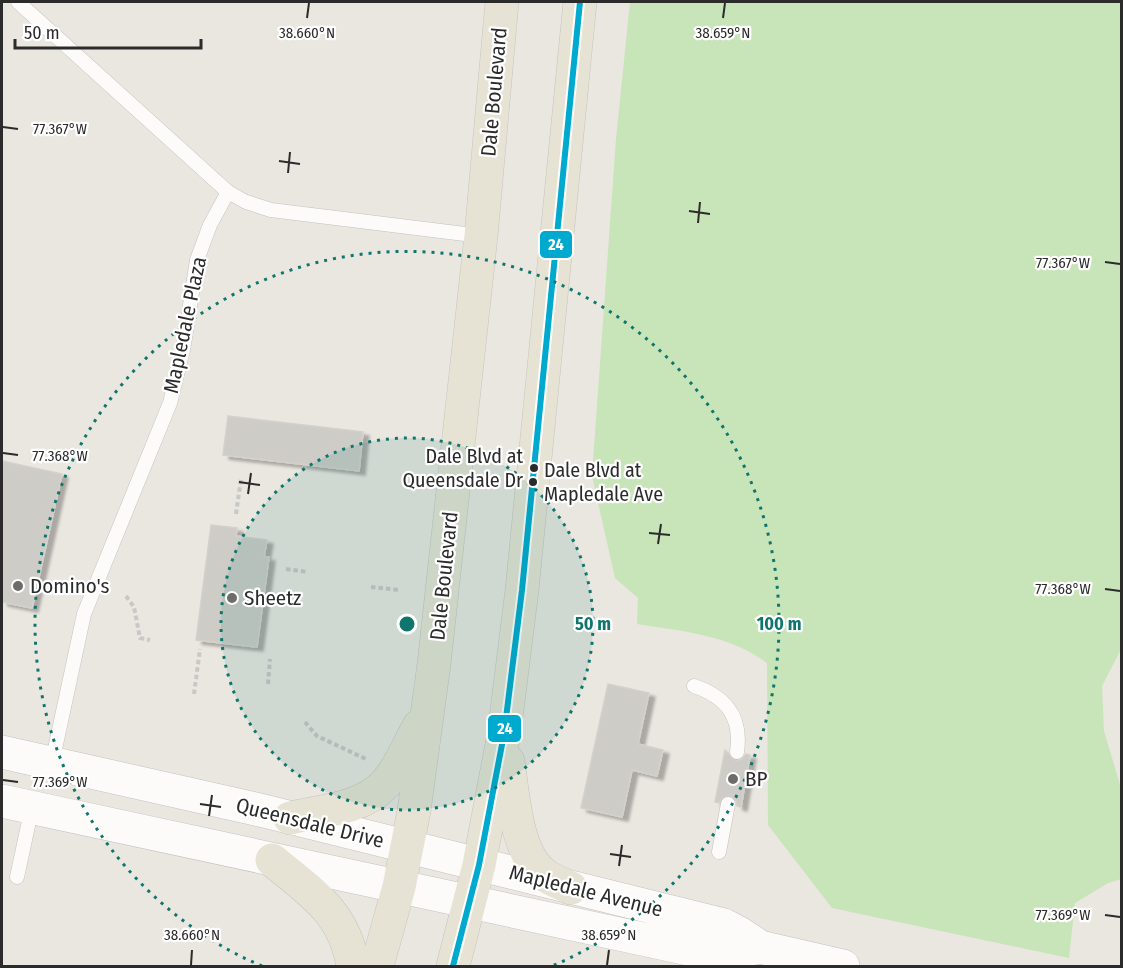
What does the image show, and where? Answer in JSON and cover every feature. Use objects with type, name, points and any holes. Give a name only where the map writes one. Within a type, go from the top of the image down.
[{"type":"main road","name":"Dale Boulevard","points":[[377,966],[399,887],[429,708],[481,236],[502,2]]},
{"type":"main road","points":[[453,966],[479,865],[504,734],[522,590],[580,2]]},
{"type":"main road","points":[[290,818],[360,801],[379,789],[391,776],[429,708]]},
{"type":"main road","points":[[504,734],[513,803],[524,842],[539,869],[571,888]]},
{"type":"main road","points":[[272,860],[329,910],[347,939],[353,966]]},
{"type":"street","name":"Queensdale Drive","points":[[2,752],[407,847]]},
{"type":"street","name":"Queensdale Drive","points":[[17,804],[399,887]]},
{"type":"street","name":"Mapledale Avenue","points":[[407,847],[724,925],[760,947],[843,966]]},
{"type":"street","name":"Mapledale Avenue","points":[[399,887],[715,954],[736,954],[760,947]]},
{"type":"lane","points":[[18,2],[228,192],[246,202],[271,210],[481,236]]},
{"type":"lane","name":"Mapledale Plaza","points":[[51,763],[84,614],[170,403],[183,350],[197,260],[210,225],[228,192]]},
{"type":"lane","points":[[694,686],[710,693],[730,709],[739,730],[736,752]]},
{"type":"lane","points":[[16,877],[17,804]]},
{"type":"lane","points":[[719,852],[728,804]]},
{"type":"path","points":[[236,514],[241,479]]},
{"type":"path","points":[[286,569],[308,572]]},
{"type":"path","points":[[371,587],[399,590]]},
{"type":"path","points":[[126,596],[133,605],[140,638],[150,640]]},
{"type":"path","points":[[194,694],[200,649]]},
{"type":"path","points":[[268,684],[270,658]]},
{"type":"path","points":[[304,722],[317,736],[374,764]]},
{"type":"green space","points":[[630,2],[1121,2],[1122,647],[1102,686],[1104,731],[1121,788],[1121,879],[1108,883],[1075,903],[1069,958],[832,908],[768,825],[767,663],[721,640],[637,624],[638,598],[615,578],[592,476],[616,139]]},
{"type":"building","points":[[228,416],[363,432],[359,471],[223,455]]},
{"type":"building","points":[[2,461],[62,474],[32,608],[2,602]]},
{"type":"building","name":"Sheetz","points":[[211,525],[237,528],[236,536],[267,540],[264,557],[269,557],[257,647],[196,640]]},
{"type":"building","points":[[608,684],[649,693],[638,744],[663,750],[657,776],[632,770],[622,817],[581,808]]},
{"type":"building","name":"BP","points":[[725,750],[736,761],[741,760],[746,754],[750,755],[741,807],[737,806],[736,800],[730,795],[722,798],[719,803],[715,802]]},
{"type":"transit line","name":"24","points":[[453,966],[479,865],[504,734],[522,590],[580,2]]},
{"type":"place","name":"Dale Blvd at Queensdale Dr","points":[[534,468]]},
{"type":"place","name":"Dale Blvd at Mapledale Ave","points":[[533,482]]},
{"type":"place","name":"Domino's","points":[[18,586]]},
{"type":"place","name":"Sheetz","points":[[232,598]]},
{"type":"place","name":"BP","points":[[733,779]]}]
